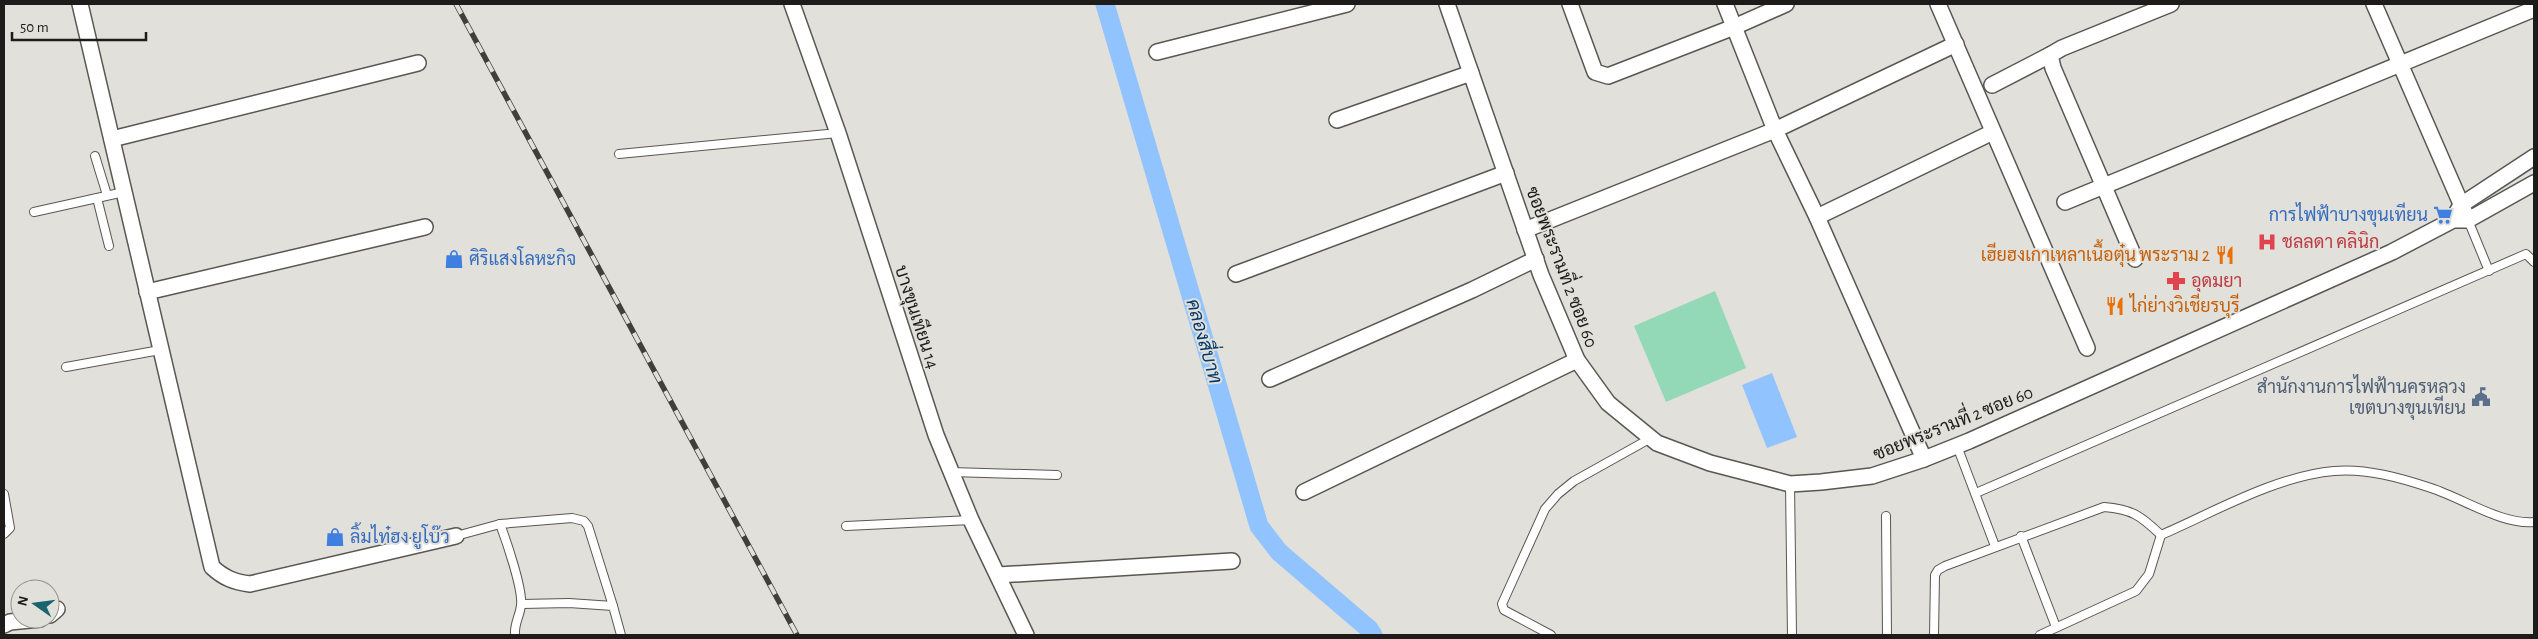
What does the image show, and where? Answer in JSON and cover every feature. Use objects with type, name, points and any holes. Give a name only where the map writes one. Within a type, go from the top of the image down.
[{"type":"street","points":[[80,4],[212,567],[224,577],[236,582],[250,584],[456,536]]},
{"type":"street","name":"บางขุนเทียน 14","points":[[792,4],[838,132],[936,435],[971,520],[1026,635]]},
{"type":"street","points":[[1157,52],[1347,4]]},
{"type":"street","name":"ซอยพระรามที่ 2 ซอย 60","points":[[1447,4],[1525,230],[1577,360],[1608,403],[1651,438],[1710,463],[1790,484],[1872,476],[1957,446],[2392,252],[2534,183]]},
{"type":"street","points":[[1570,4],[1595,72],[1602,76],[1734,27],[1786,4]]},
{"type":"street","points":[[1725,4],[1774,130],[1817,217],[1924,459]]},
{"type":"street","points":[[1938,4],[2086,348]]},
{"type":"street","points":[[1992,85],[2062,48],[2171,4]]},
{"type":"street","points":[[2374,4],[2461,205],[2461,220]]},
{"type":"street","points":[[2065,202],[2534,9]]},
{"type":"street","points":[[1525,230],[1774,130],[1956,44]]},
{"type":"street","points":[[2050,55],[2053,68],[2135,259]]},
{"type":"street","points":[[112,138],[418,63]]},
{"type":"street","points":[[1337,120],[1471,72]]},
{"type":"street","points":[[1817,217],[1993,132]]},
{"type":"street","points":[[2461,205],[2534,157]]},
{"type":"street","points":[[1236,274],[1506,173]]},
{"type":"street","points":[[146,292],[425,226]]},
{"type":"street","points":[[1270,379],[1472,290],[1536,259]]},
{"type":"street","points":[[1304,492],[1577,360]]},
{"type":"street","points":[[998,575],[1232,561]]},
{"type":"lane","points":[[619,154],[838,132]]},
{"type":"lane","points":[[95,156],[107,196]]},
{"type":"lane","points":[[34,212],[124,192]]},
{"type":"lane","points":[[97,198],[109,246]]},
{"type":"lane","points":[[2461,220],[2490,271]]},
{"type":"lane","points":[[1976,493],[2526,254],[2534,262]]},
{"type":"lane","points":[[66,367],[160,350]]},
{"type":"lane","points":[[1551,635],[1504,610],[1502,607],[1503,598],[1545,509],[1558,494],[1574,481],[1651,438]]},
{"type":"lane","points":[[1957,446],[1995,546]]},
{"type":"lane","points":[[2040,635],[2136,591],[2149,574],[2161,535],[2273,486],[2303,476],[2336,470],[2381,474],[2413,482],[2502,517],[2526,523],[2534,522]]},
{"type":"lane","points":[[951,472],[1057,475]]},
{"type":"lane","points":[[1790,484],[1792,635]]},
{"type":"lane","points":[[4,494],[10,528],[4,534]]},
{"type":"lane","points":[[1934,635],[1935,581],[1938,570],[1995,546],[2104,507],[2124,508],[2141,516],[2161,535]]},
{"type":"lane","points":[[1886,516],[1887,635]]},
{"type":"lane","points":[[456,536],[500,524],[572,518],[584,521],[588,526],[614,606],[621,635]]},
{"type":"lane","points":[[846,526],[971,520]]},
{"type":"lane","points":[[500,524],[511,554],[522,604],[515,622],[515,635]]},
{"type":"lane","points":[[2022,536],[2056,628]]},
{"type":"lane","points":[[522,604],[569,603],[614,606]]},
{"type":"green space","points":[[1715,291],[1746,368],[1666,402],[1634,326]]},
{"type":"water","points":[[1772,373],[1797,437],[1767,448],[1742,385]]},
{"type":"waterway","name":"คลองสี่บาท","points":[[1105,4],[1259,526],[1279,552],[1369,629],[1373,635]]},
{"type":"railway","points":[[456,4],[797,635]]},
{"type":"place","name":"การไฟฟ้าบางขุนเทียน","points":[[2443,215]]},
{"type":"place","name":"ชลลดา คลินิก","points":[[2267,242]]},
{"type":"place","name":"เฮียฮงเกาเหลาเนื้อตุ๋น พระราม 2","points":[[2225,255]]},
{"type":"place","name":"ศิริแสงโลหะกิจ","points":[[454,259]]},
{"type":"place","name":"อุดมยา","points":[[2176,281]]},
{"type":"place","name":"ไก่ย่างวิเชียรบุรี","points":[[2115,306]]},
{"type":"place","name":"สำนักงานการไฟฟ้านครหลวง เขตบางขุนเทียน","points":[[2481,397]]},
{"type":"place","name":"ลิ้มไท๋ฮง ยูโบ๊ว","points":[[335,537]]}]
